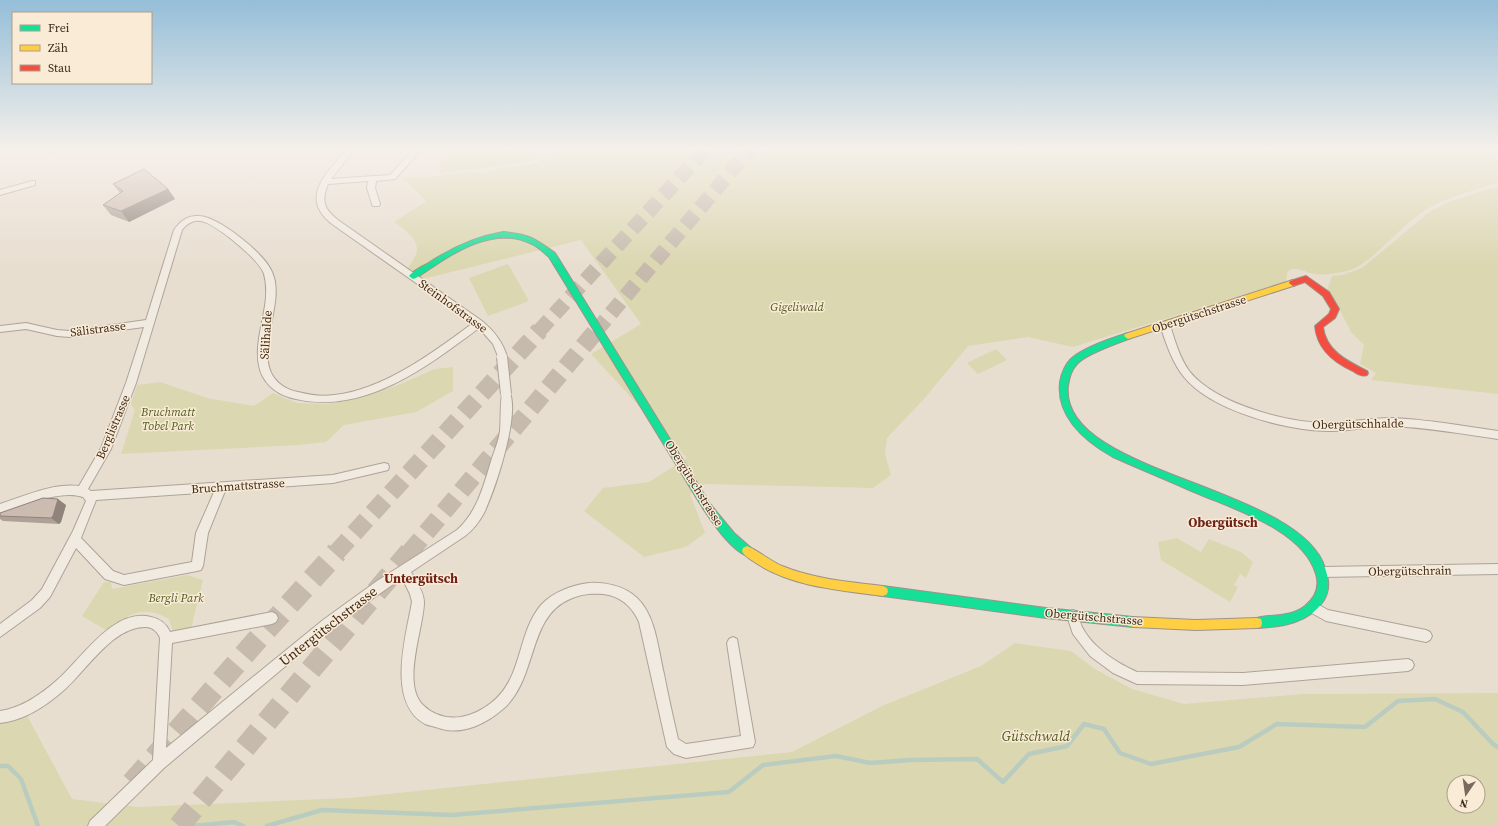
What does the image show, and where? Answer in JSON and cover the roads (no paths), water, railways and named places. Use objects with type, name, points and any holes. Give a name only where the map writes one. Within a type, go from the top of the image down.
[{"type":"street","points":[[0,193],[14,189]]},
{"type":"street","name":"Steinhofstrasse","points":[[322,189],[320,199],[321,208],[326,215],[479,323],[494,337],[501,350],[507,408],[505,433],[479,511],[469,526],[461,533],[404,570]]},
{"type":"street","points":[[371,189],[376,204]]},
{"type":"street","name":"Sälihalde","points":[[191,219],[205,219],[215,224],[256,256],[268,272],[271,285],[263,352],[263,365],[265,372],[280,389],[302,398],[319,400],[354,396],[381,387],[419,365],[479,323]]},
{"type":"street","name":"Berglistrasse","points":[[0,631],[36,604],[46,592],[75,539],[90,506],[86,493],[106,449],[131,383],[178,230],[181,225],[191,219]]},
{"type":"street","name":"Obergütschstrasse","points":[[413,276],[459,247],[481,238],[498,235],[519,236],[532,239],[542,245],[552,255],[707,507],[723,529],[744,551],[768,566],[782,572],[813,581],[1073,616],[1150,623],[1216,624],[1280,620],[1292,617],[1312,607],[1319,600],[1323,592],[1322,572],[1310,550],[1289,532],[1266,518],[1110,450],[1100,445],[1084,432],[1074,421],[1067,409],[1063,396],[1064,384],[1068,370],[1075,360],[1121,338],[1306,279],[1326,293],[1334,304],[1335,310],[1333,314],[1319,326],[1318,335],[1320,341],[1330,352],[1342,361],[1364,373]]},
{"type":"street","name":"Sälistrasse","points":[[0,329],[26,326],[57,333],[70,334],[150,323]]},
{"type":"street","name":"Obergütschhalde","points":[[1165,325],[1174,350],[1191,379],[1207,391],[1230,404],[1262,416],[1309,426],[1332,427],[1386,422],[1404,422],[1498,435]]},
{"type":"street","name":"Bruchmattstrasse","points":[[0,509],[64,490],[86,493],[221,487],[333,479],[384,467]]},
{"type":"street","points":[[75,539],[110,575],[124,580],[197,566],[202,533],[221,487]]},
{"type":"street","name":"Obergütschrain","points":[[1322,572],[1498,569]]},
{"type":"street","points":[[404,570],[416,593],[418,602],[407,672],[408,692],[412,703],[421,714],[433,721],[446,724],[460,725],[477,720],[493,710],[505,699],[517,680],[536,623],[546,609],[560,597],[570,592],[596,588],[609,589],[622,594],[634,602],[642,613],[648,630],[672,742],[679,749],[686,751],[748,742],[733,643]]},
{"type":"street","name":"Untergütschstrasse","points":[[159,763],[327,624],[404,570]]},
{"type":"street","points":[[1312,607],[1326,615],[1426,636]]},
{"type":"street","points":[[1073,616],[1077,630],[1094,652],[1116,669],[1137,678],[1243,679],[1408,665]]},
{"type":"street","points":[[166,638],[272,618]]},
{"type":"street","points":[[0,717],[24,710],[47,697],[68,680],[83,662],[110,635],[123,626],[136,622],[147,621],[158,624],[163,629],[166,638],[159,763],[95,826]]},
{"type":"waterway","points":[[267,826],[322,810],[452,815],[729,792],[763,765],[836,756],[870,763],[911,760],[977,759],[1003,782],[1029,754],[1067,746],[1084,724],[1104,729],[1120,753],[1151,764],[1239,747],[1277,724],[1365,727],[1398,701],[1435,699],[1463,712],[1493,744],[1498,747]]},
{"type":"waterway","points":[[0,766],[8,766],[21,779],[38,826]]},
{"type":"waterway","points":[[192,826],[234,822],[243,826]]},
{"type":"tunnel","points":[[539,331],[670,189]]},
{"type":"tunnel","points":[[596,331],[716,189]]},
{"type":"tunnel","points":[[336,553],[540,330]]},
{"type":"tunnel","points":[[409,553],[597,330]]},
{"type":"tunnel","points":[[132,783],[256,641],[337,552]]},
{"type":"tunnel","points":[[179,826],[410,552]]},
{"type":"district","name":"Obergütsch","points":[[1223,522]]},
{"type":"district","name":"Untergütsch","points":[[421,578]]},
{"type":"park label","name":"Gigeliwald","points":[[797,307]]},
{"type":"park label","name":"Bruchmatt Tobel Park","points":[[168,419]]},
{"type":"park label","name":"Bergli Park","points":[[176,598]]},
{"type":"park label","name":"Gütschwald","points":[[1036,736]]}]
